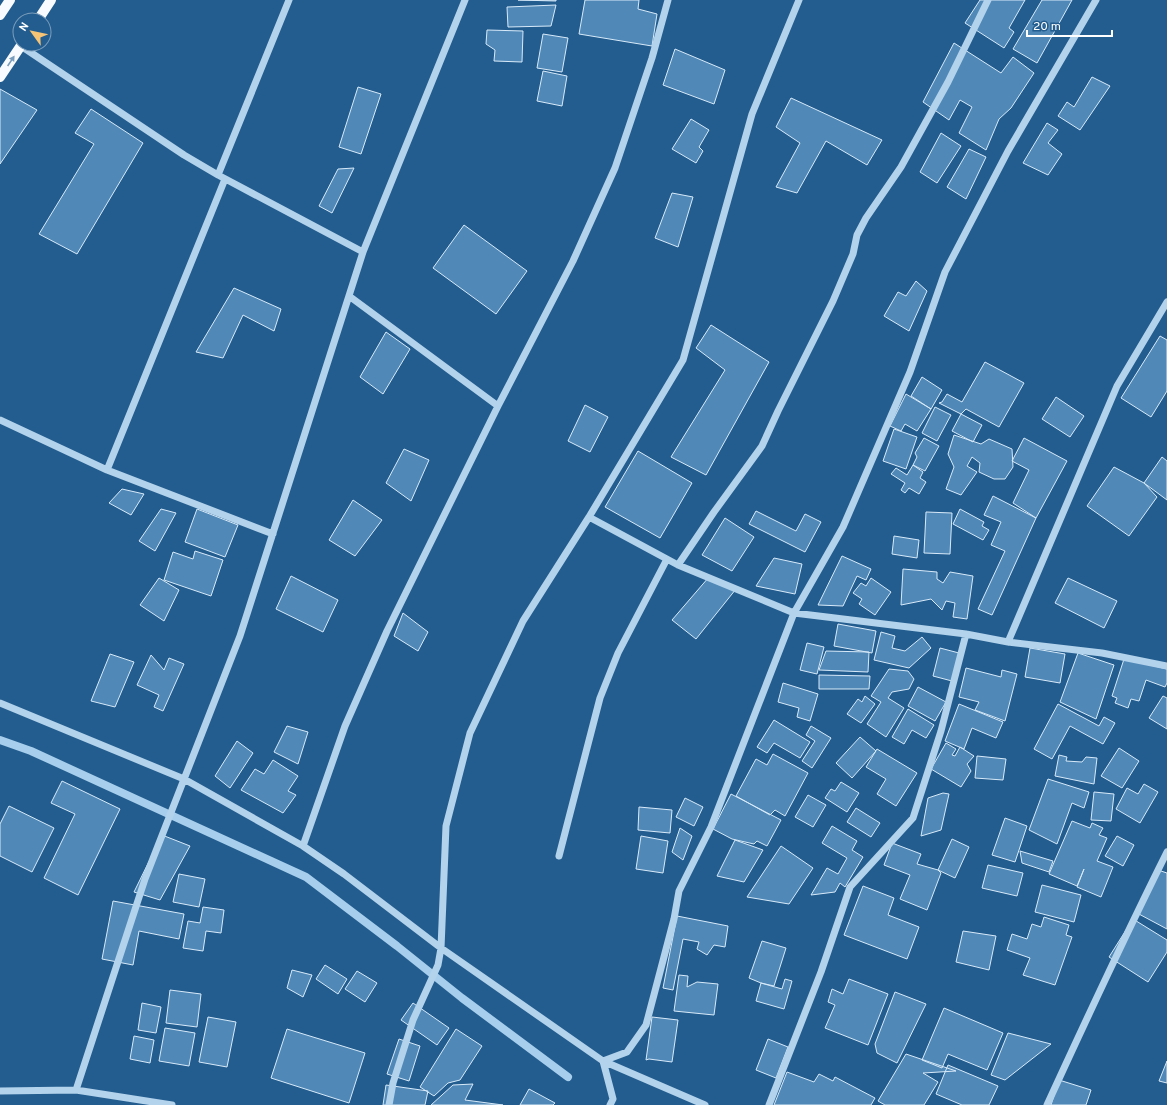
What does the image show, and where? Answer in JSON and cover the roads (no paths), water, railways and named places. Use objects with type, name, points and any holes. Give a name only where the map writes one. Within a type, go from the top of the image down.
[{"type":"main road","points":[[0,15],[10,0]]},
{"type":"main road","points":[[43,12],[51,0]]},
{"type":"main road","points":[[0,77],[16,52]]},
{"type":"street","points":[[218,175],[289,0]]},
{"type":"street","points":[[76,1090],[145,879],[240,636],[363,252],[466,0]]},
{"type":"street","points":[[303,846],[348,718],[387,631],[498,406],[573,261],[615,168],[652,58],[668,0]]},
{"type":"street","points":[[389,1105],[393,1083],[413,1020],[427,986],[438,965],[441,948],[446,826],[470,733],[524,621],[589,517],[683,360],[752,114],[799,0]]},
{"type":"street","points":[[678,565],[762,446],[833,301],[853,254],[857,235],[866,218],[901,167],[948,82],[988,0]]},
{"type":"street","points":[[603,1061],[626,1052],[646,1025],[674,919],[679,891],[711,827],[794,614],[843,527],[910,372],[945,272],[1008,152],[1096,0]]},
{"type":"street","points":[[31,52],[218,175],[363,252]]},
{"type":"street","points":[[107,470],[225,179]]},
{"type":"street","points":[[349,296],[498,406]]},
{"type":"street","points":[[1008,642],[1117,386],[1167,302]]},
{"type":"street","points":[[0,420],[107,470],[273,534]]},
{"type":"street","points":[[589,517],[678,565],[794,614],[966,634],[1008,642],[1102,653],[1167,666]]},
{"type":"street","points":[[559,856],[600,698],[618,653],[667,559]]},
{"type":"street","points":[[769,1105],[821,972],[850,888],[913,818],[941,731],[966,634]]},
{"type":"street","points":[[0,704],[184,779],[303,846],[344,874],[441,948],[603,1061],[705,1105]]},
{"type":"street","points":[[1048,1105],[1081,1029],[1133,919],[1167,852]]},
{"type":"street","points":[[603,1061],[612,1102]]},
{"type":"street","points":[[0,1091],[76,1090],[172,1105]]},
{"type":"waterway","points":[[0,740],[31,751],[306,877],[397,946],[462,998],[568,1077]]}]
